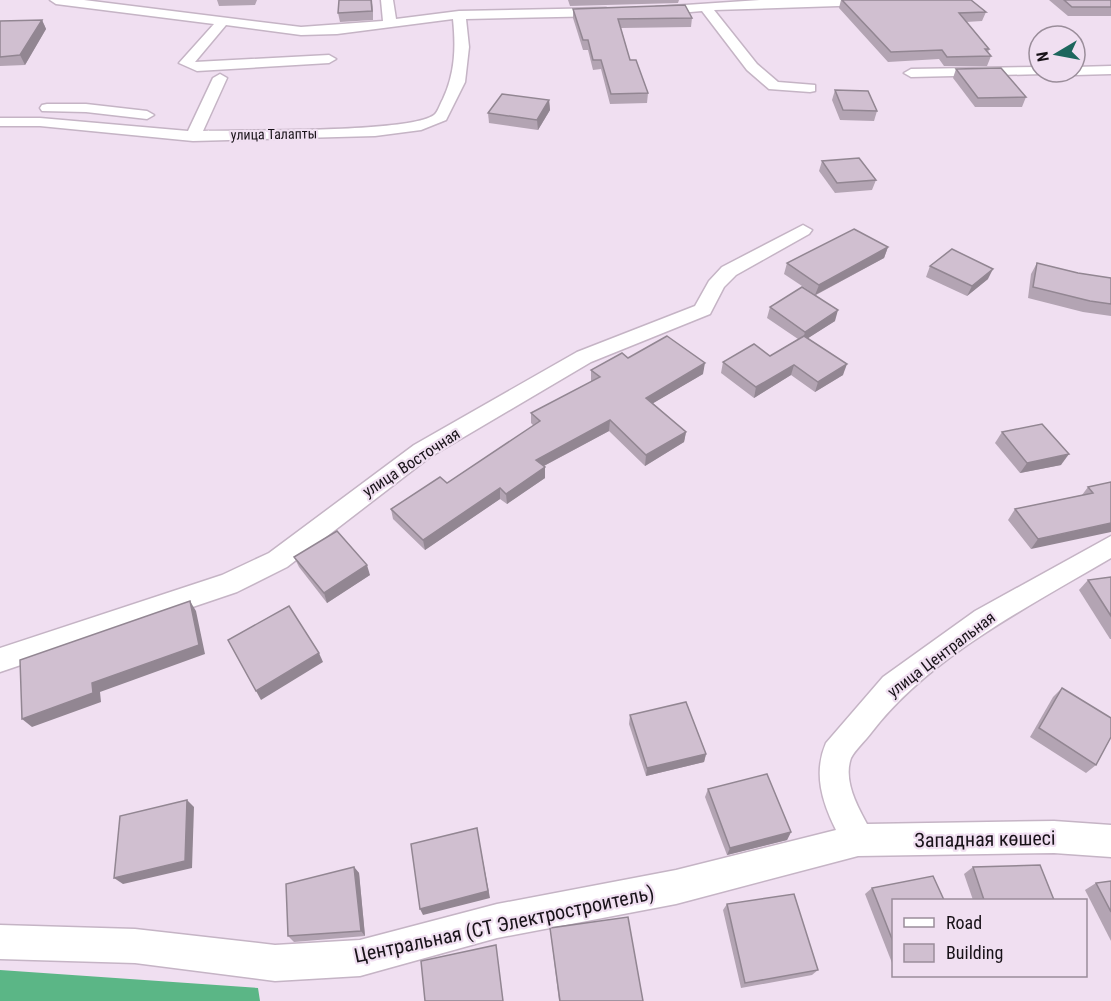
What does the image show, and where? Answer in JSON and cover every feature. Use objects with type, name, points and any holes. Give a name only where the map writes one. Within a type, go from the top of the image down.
[{"type":"street","points":[[57,0],[301,31],[337,30],[459,15],[618,12]]},
{"type":"street","points":[[387,0],[390,24]]},
{"type":"street","points":[[638,12],[768,3],[899,0]]},
{"type":"street","points":[[706,8],[752,67],[774,86],[810,88]]},
{"type":"street","name":"улица Талапты","points":[[0,122],[40,122],[193,136],[375,131],[421,126],[441,117],[461,74],[462,48],[459,15]]},
{"type":"street","points":[[222,22],[186,63],[197,66],[329,59]]},
{"type":"street","points":[[1087,71],[1111,70]]},
{"type":"street","points":[[911,73],[1027,72]]},
{"type":"street","points":[[193,136],[194,120],[220,78]]},
{"type":"street","points":[[0,108],[86,108],[166,117]]},
{"type":"street","name":"улица Восточная","points":[[0,660],[228,584],[278,560],[422,451],[584,357],[703,310],[717,285],[729,271],[803,230]]},
{"type":"street","name":"улица Центральная","points":[[858,840],[839,803],[834,772],[837,753],[862,720],[893,686],[984,619],[1111,546]]},
{"type":"street","name":"Западная көшесі","points":[[858,840],[1054,837],[1111,841]]},
{"type":"street","name":"Центральная (СТ Электростроитель)","points":[[0,942],[135,946],[275,963],[360,958],[497,921],[676,887],[858,840]]},
{"type":"green space","points":[[0,970],[258,988],[260,1001],[0,1001]]},
{"type":"building","points":[[339,0],[371,0],[372,11],[338,13]]},
{"type":"building","points":[[842,0],[971,0],[986,12],[959,13],[989,49],[985,49],[991,56],[947,57],[942,50],[891,52]]},
{"type":"building","points":[[1064,0],[1111,0],[1111,7],[1072,7]]},
{"type":"building","points":[[685,5],[692,18],[618,19],[630,60],[636,60],[648,93],[611,94],[601,60],[593,60],[588,40],[583,40],[573,9]]},
{"type":"building","points":[[42,20],[20,55],[0,57],[0,21]]},
{"type":"building","points":[[1001,68],[1026,97],[978,98],[956,69]]},
{"type":"building","points":[[835,90],[868,91],[877,111],[843,110]]},
{"type":"building","points":[[502,94],[549,100],[537,120],[488,113]]},
{"type":"building","points":[[859,158],[876,180],[837,183],[822,161]]},
{"type":"building","points":[[854,229],[888,247],[819,285],[787,263]]},
{"type":"building","points":[[952,249],[993,269],[972,286],[930,266]]},
{"type":"building","points":[[1037,263],[1111,278],[1111,304],[1033,287]]},
{"type":"building","points":[[802,287],[838,310],[805,332],[770,307]]},
{"type":"building","points":[[667,336],[705,363],[646,398],[686,432],[646,455],[610,420],[536,460],[545,467],[506,494],[500,488],[423,540],[391,509],[440,477],[447,483],[540,421],[531,413],[600,377],[591,370],[622,353],[628,358]]},
{"type":"building","points":[[804,336],[847,364],[818,382],[794,365],[756,387],[723,362],[754,344],[770,356]]},
{"type":"building","points":[[1042,424],[1069,454],[1027,463],[1002,432]]},
{"type":"building","points":[[1111,482],[1111,523],[1038,539],[1015,509],[1093,493],[1088,487]]},
{"type":"building","points":[[337,531],[367,565],[324,593],[294,557]]},
{"type":"building","points":[[1111,577],[1111,616],[1088,580]]},
{"type":"building","points":[[190,601],[199,645],[92,683],[93,693],[22,719],[20,660]]},
{"type":"building","points":[[289,606],[319,653],[256,691],[228,640]]},
{"type":"building","points":[[1062,688],[1111,718],[1111,737],[1096,765],[1039,728]]},
{"type":"building","points":[[686,702],[706,754],[647,768],[630,715]]},
{"type":"building","points":[[767,774],[791,832],[730,848],[708,789]]},
{"type":"building","points":[[187,800],[185,861],[114,878],[120,816]]},
{"type":"building","points":[[477,828],[488,891],[420,909],[411,844]]},
{"type":"building","points":[[1040,865],[1054,899],[984,899],[973,867]]},
{"type":"building","points":[[354,867],[361,931],[288,936],[286,884]]},
{"type":"building","points":[[933,876],[944,899],[892,899],[892,939],[872,888]]},
{"type":"building","points":[[1111,881],[1111,912],[1096,883]]},
{"type":"building","points":[[794,894],[818,970],[745,983],[727,904]]},
{"type":"building","points":[[628,917],[643,1001],[560,1001],[550,928]]},
{"type":"building","points":[[496,945],[503,1001],[425,1001],[421,961]]}]
